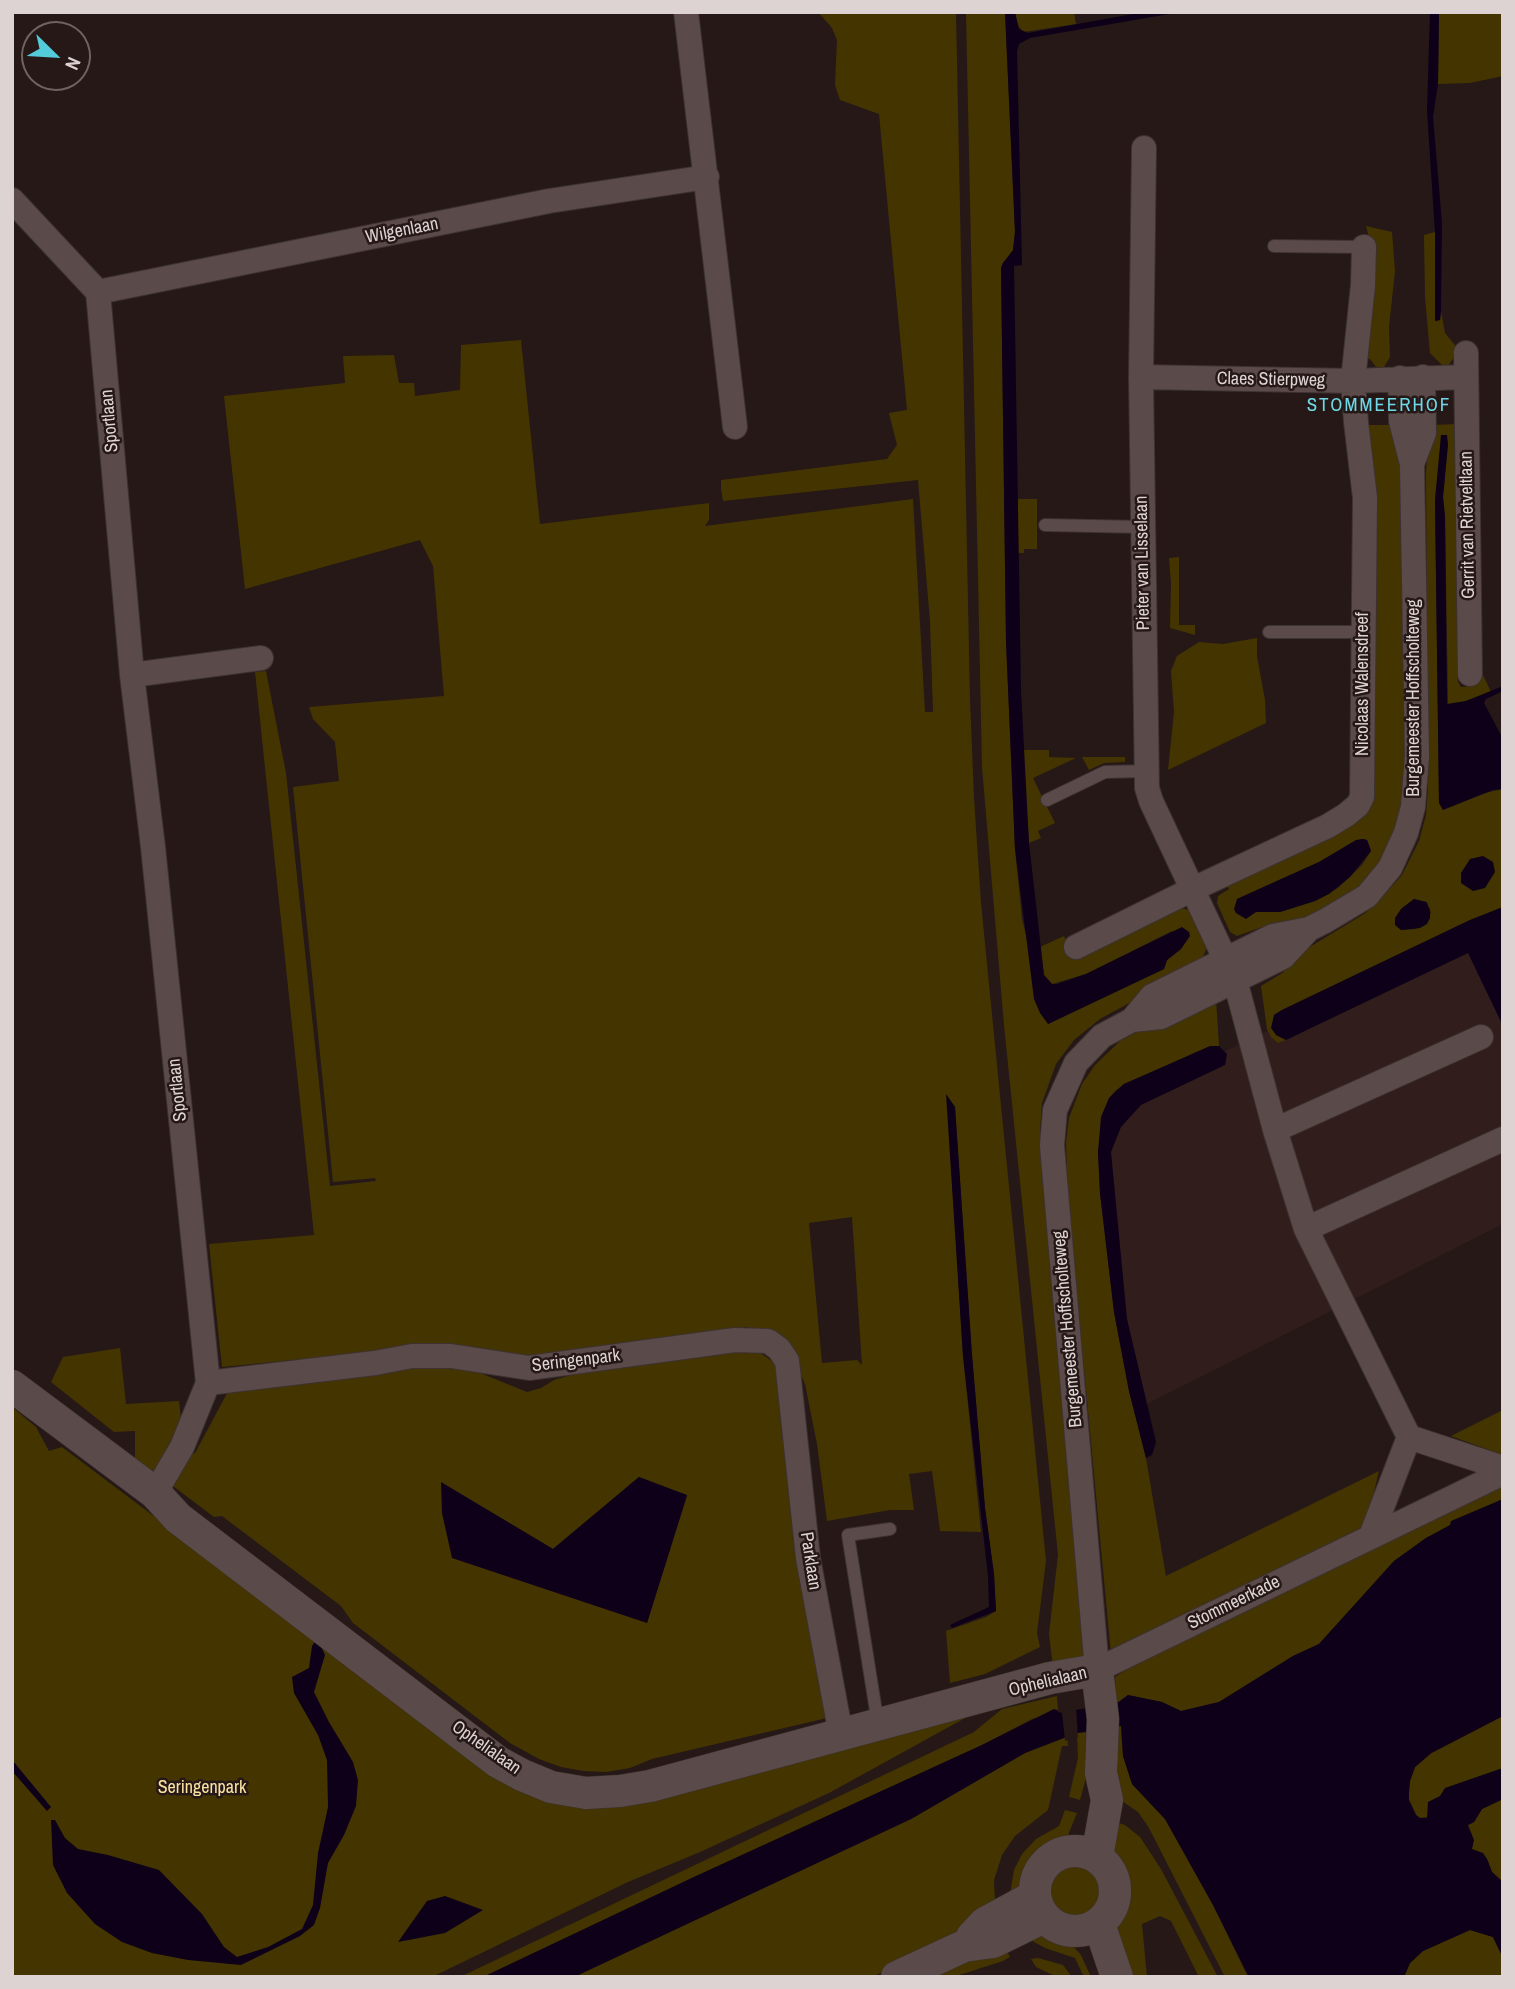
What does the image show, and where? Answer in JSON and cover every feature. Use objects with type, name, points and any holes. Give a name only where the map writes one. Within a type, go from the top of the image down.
[{"type":"street","points":[[686,12],[735,427]]},
{"type":"street","name":"Pieter van Lisselaan","points":[[1144,148],[1141,377],[1147,788],[1231,970]]},
{"type":"street","name":"Wilgenlaan","points":[[98,292],[549,201],[707,177]]},
{"type":"street","points":[[12,200],[98,292]]},
{"type":"street","name":"Nicolaas Walensdreef","points":[[1076,947],[1194,888],[1328,826],[1358,805],[1362,797],[1365,498],[1353,381],[1363,285],[1364,247]]},
{"type":"street","name":"Sportlaan","points":[[98,292],[132,675],[153,847],[208,1383],[182,1447],[155,1493]]},
{"type":"street","name":"Gerrit van Rietveltlaan","points":[[1412,377],[1466,365],[1470,674]]},
{"type":"street","name":"Claes Stierpweg","points":[[1141,377],[1353,381],[1412,377]]},
{"type":"street","name":"Burgemeester Hoffscholteweg","points":[[1098,1677],[1052,1145],[1055,1110],[1076,1063],[1102,1037],[1132,1020],[1161,1017],[1231,970],[1272,936],[1310,929],[1367,896],[1390,868],[1406,833],[1413,807],[1417,756],[1412,464],[1424,433],[1412,377]]},
{"type":"street","points":[[132,675],[261,658]]},
{"type":"street","points":[[1231,970],[1275,1130],[1306,1229],[1409,1437],[1503,1468]]},
{"type":"street","points":[[1275,1130],[1481,1037]]},
{"type":"street","points":[[1306,1229],[1503,1139]]},
{"type":"street","name":"Seringenpark","points":[[208,1383],[412,1356],[451,1356],[529,1368],[749,1339],[768,1341],[779,1349],[787,1361],[790,1386]]},
{"type":"street","name":"Ophelialaan","points":[[12,1386],[155,1493],[178,1518],[498,1762],[522,1776],[551,1787],[586,1793],[650,1786],[1050,1678],[1098,1677]]},
{"type":"street","name":"Parklaan","points":[[790,1386],[808,1558],[841,1735]]},
{"type":"street","points":[[1371,1536],[1409,1437]]},
{"type":"street","name":"Stommeerkade","points":[[1098,1677],[1371,1536],[1503,1473]]},
{"type":"street","points":[[1085,1854],[1089,1796],[1102,1760],[1098,1677]]},
{"type":"street","points":[[1085,1854],[1111,1874],[1115,1895],[1112,1906],[1090,1927],[1060,1929],[1040,1906],[1037,1877],[1048,1861],[1056,1856],[1085,1854]]},
{"type":"street","points":[[897,1977],[964,1946],[985,1923],[1040,1906]]},
{"type":"street","points":[[1090,1927],[1098,1977]]},
{"type":"street","points":[[1090,1927],[1117,1977]]},
{"type":"lane","points":[[1274,246],[1364,247]]},
{"type":"lane","points":[[1045,526],[1142,527]]},
{"type":"lane","points":[[1269,632],[1363,632]]},
{"type":"lane","points":[[1047,800],[1105,772],[1146,771]]},
{"type":"lane","points":[[878,1725],[848,1535],[890,1529]]},
{"type":"shaded area","points":[[1005,12],[1015,12],[1019,29],[1028,33],[1144,12],[1181,12],[1030,38],[1019,44],[1017,51],[1022,265],[1014,266],[1021,691],[1029,843],[1044,975],[1052,984],[1057,984],[1086,974],[1182,927],[1190,936],[1181,949],[1167,960],[1164,969],[1048,1024],[1034,999],[1015,849],[1006,641],[1001,268],[1013,250],[1015,232]]},
{"type":"shaded area","points":[[1430,12],[1439,12],[1438,84],[1433,117],[1442,223],[1441,311],[1440,320],[1435,321],[1435,232],[1427,111]]},
{"type":"shaded area","points":[[1441,435],[1447,435],[1448,444],[1443,497],[1447,704],[1466,701],[1503,686],[1503,691],[1486,699],[1484,703],[1503,739],[1503,789],[1493,790],[1443,810],[1439,803],[1435,500]]},
{"type":"shaded area","points":[[1356,840],[1367,840],[1371,851],[1350,877],[1329,894],[1280,912],[1256,912],[1246,919],[1236,913],[1234,909],[1237,899],[1319,862]]},
{"type":"shaded area","points":[[1483,856],[1493,862],[1495,872],[1485,888],[1473,891],[1461,883],[1461,873],[1470,859]]},
{"type":"shaded area","points":[[1414,899],[1426,902],[1430,918],[1427,924],[1420,928],[1401,930],[1395,925],[1395,918],[1401,909]]},
{"type":"shaded area","points":[[1503,907],[1503,1026],[1468,953],[1286,1040],[1276,1035],[1271,1028],[1274,1015],[1282,1010],[1470,920]]},
{"type":"shaded area","points":[[1487,925],[1503,962],[1503,1224],[1141,1407],[1119,1310],[1105,1150],[1120,1102]]},
{"type":"shaded area","points":[[1210,1046],[1219,1046],[1227,1054],[1225,1065],[1141,1105],[1121,1127],[1111,1152],[1127,1319],[1156,1442],[1152,1455],[1146,1458],[1129,1391],[1114,1312],[1100,1193],[1098,1152],[1101,1117],[1109,1098],[1124,1084]]},
{"type":"shaded area","points":[[946,1094],[955,1107],[972,1355],[996,1611],[952,1628],[950,1625],[989,1607],[988,1576],[963,1356]]},
{"type":"shaded area","points":[[639,1477],[687,1495],[647,1623],[452,1558],[442,1513],[441,1482],[553,1549]]},
{"type":"shaded area","points":[[1503,1499],[1503,1716],[1431,1753],[1415,1767],[1410,1781],[1409,1800],[1416,1815],[1427,1818],[1428,1802],[1440,1796],[1445,1788],[1503,1768],[1503,1799],[1482,1809],[1474,1822],[1468,1825],[1474,1840],[1472,1849],[1483,1853],[1492,1872],[1503,1882],[1503,1958],[1493,1937],[1470,1930],[1423,1951],[1410,1963],[1404,1977],[1249,1977],[1165,1819],[1132,1784],[1123,1756],[1121,1726],[1077,1733],[1025,1753],[911,1819],[574,1977],[483,1977],[1054,1709],[1062,1712],[1116,1704],[1128,1695],[1162,1702],[1181,1711],[1219,1702],[1293,1656],[1319,1644],[1394,1561],[1426,1538],[1450,1525],[1451,1521]]},
{"type":"shaded area","points":[[317,1638],[325,1655],[314,1692],[353,1762],[358,1780],[356,1806],[328,1863],[320,1908],[314,1925],[300,1936],[241,1965],[188,1960],[152,1953],[122,1942],[95,1924],[67,1893],[53,1865],[51,1820],[55,1820],[65,1838],[78,1849],[159,1870],[202,1914],[224,1947],[237,1957],[268,1947],[302,1929],[313,1905],[318,1853],[328,1807],[327,1760],[318,1735],[294,1693],[292,1677],[309,1668],[312,1646]]},
{"type":"shaded area","points":[[12,1755],[13,1761],[51,1807],[47,1811],[12,1771]]},
{"type":"shaded area","points":[[445,1896],[483,1910],[445,1933],[398,1942],[427,1901]]},
{"type":"green space","points":[[818,12],[956,12],[974,798],[981,903],[1046,1561],[1037,1633],[1040,1647],[985,1674],[950,1683],[946,1631],[996,1611],[972,1355],[955,1107],[947,1096],[963,1356],[981,1532],[940,1531],[932,1471],[909,1474],[914,1510],[890,1510],[827,1521],[817,1444],[805,1384],[790,1352],[773,1335],[747,1327],[580,1352],[553,1360],[473,1349],[457,1344],[222,1367],[209,1244],[314,1235],[255,672],[266,671],[286,773],[330,1186],[376,1181],[375,1178],[333,1182],[293,787],[339,781],[335,742],[313,719],[309,707],[444,696],[433,566],[420,540],[245,589],[224,396],[345,383],[343,356],[394,355],[399,383],[414,383],[415,396],[460,390],[461,345],[521,340],[540,524],[709,503],[709,520],[705,526],[913,499],[925,712],[933,712],[930,621],[918,480],[723,501],[721,489],[721,480],[887,459],[897,445],[889,413],[907,410],[879,114],[840,100],[835,85],[837,40],[832,28]],"holes":[[[852,1217],[862,1365],[857,1360],[822,1363],[809,1223]]]},
{"type":"green space","points":[[966,12],[1005,12],[1015,232],[1013,251],[1001,268],[1006,641],[1015,849],[1022,919],[1048,1024],[1164,969],[1167,960],[1181,949],[1172,931],[1086,974],[1052,984],[1044,975],[1040,947],[1064,936],[1074,956],[1178,907],[1192,911],[1209,942],[1200,964],[1100,1019],[1074,1040],[1056,1064],[1042,1103],[1040,1130],[1088,1653],[1087,1657],[1053,1667],[1049,1634],[1058,1555],[1004,1025],[982,767]]},
{"type":"green space","points":[[1015,12],[1074,12],[1076,24],[1023,32],[1017,24]]},
{"type":"green space","points":[[1439,12],[1503,12],[1503,76],[1470,83],[1438,84]]},
{"type":"green space","points":[[1366,226],[1392,232],[1395,271],[1389,327],[1390,357],[1384,367],[1376,367],[1370,359],[1364,358],[1373,253]]},
{"type":"green space","points":[[1435,232],[1435,321],[1440,320],[1441,311],[1445,333],[1459,350],[1448,366],[1443,366],[1430,353],[1425,297],[1424,235]]},
{"type":"green space","points":[[1459,424],[1462,653],[1457,658],[1458,682],[1461,687],[1465,687],[1474,683],[1477,675],[1483,675],[1491,692],[1448,705],[1443,497],[1448,444],[1442,435],[1435,500],[1439,803],[1503,789],[1503,907],[1470,920],[1282,1010],[1274,1015],[1276,1035],[1286,1040],[1278,1043],[1267,1029],[1261,986],[1284,972],[1280,965],[1364,914],[1378,902],[1402,875],[1419,841],[1426,815],[1426,471],[1431,425]],"holes":[[[1414,899],[1427,902],[1431,913],[1416,929],[1401,930],[1401,909]]]},
{"type":"green space","points":[[1365,425],[1397,425],[1403,475],[1407,780],[1404,807],[1380,863],[1356,891],[1336,905],[1266,934],[1262,927],[1237,936],[1230,932],[1217,903],[1218,896],[1229,889],[1226,883],[1355,820]],"holes":[[[1361,839],[1367,840],[1371,851],[1362,865],[1338,888],[1315,901],[1280,912],[1256,912],[1237,899],[1319,862]]]},
{"type":"green space","points":[[1018,499],[1037,499],[1037,549],[1024,549],[1024,553],[1017,553]]},
{"type":"green space","points":[[1179,557],[1179,625],[1195,625],[1195,635],[1170,628],[1169,558]]},
{"type":"green space","points":[[1257,638],[1266,723],[1168,770],[1174,712],[1171,671],[1177,656],[1199,642],[1223,644]]},
{"type":"green space","points":[[1022,750],[1049,750],[1049,757],[1076,758],[1033,778],[1055,823],[1038,831],[1041,838],[1029,843]]},
{"type":"green space","points":[[1082,757],[1125,757],[1125,762],[1104,763],[1089,770]]},
{"type":"green space","points":[[1216,999],[1219,1046],[1124,1084],[1115,1091],[1109,1098],[1098,1152],[1114,1312],[1129,1391],[1146,1458],[1166,1576],[1379,1471],[1366,1525],[1111,1654],[1068,1199],[1066,1143],[1069,1118],[1082,1084],[1095,1065],[1120,1041],[1148,1026]]},
{"type":"green space","points":[[120,1348],[126,1404],[179,1401],[182,1428],[159,1470],[150,1472],[135,1460],[135,1431],[114,1432],[51,1382],[63,1357]]},
{"type":"green space","points":[[744,1348],[762,1354],[776,1364],[827,1718],[652,1759],[630,1768],[606,1772],[561,1767],[539,1759],[510,1743],[353,1623],[341,1606],[222,1516],[214,1517],[173,1486],[188,1456],[195,1453],[232,1384],[263,1384],[458,1364],[527,1392],[581,1372]],"holes":[[[639,1477],[687,1496],[647,1623],[441,1483],[553,1549]]]},
{"type":"green space","name":"Seringenpark","points":[[12,1407],[36,1427],[49,1451],[62,1447],[508,1783],[530,1796],[676,1789],[962,1713],[967,1717],[829,1793],[628,1882],[432,1977],[12,1977]]},
{"type":"green space","points":[[1503,1410],[1503,1455],[1451,1436]]},
{"type":"green space","points":[[1503,1486],[1503,1499],[1426,1538],[1394,1561],[1319,1644],[1293,1656],[1219,1702],[1181,1711],[1161,1702],[1128,1695],[1116,1704],[1115,1677],[1143,1659]]},
{"type":"green space","points":[[1057,1696],[1058,1711],[1032,1719],[982,1745],[483,1977],[460,1977],[974,1732],[1002,1709]]},
{"type":"green space","points":[[1503,1716],[1503,1768],[1446,1788],[1427,1817],[1420,1818],[1416,1815],[1409,1800],[1410,1781],[1415,1767],[1432,1753]]},
{"type":"green space","points":[[1121,1726],[1123,1756],[1132,1784],[1165,1819],[1213,1905],[1248,1977],[1225,1977],[1149,1828],[1138,1812],[1119,1799],[1115,1727]]},
{"type":"green space","points":[[1089,1732],[1092,1756],[1080,1800],[1069,1797],[1078,1758],[1077,1733]]},
{"type":"green space","points":[[1067,1736],[1068,1746],[1062,1746],[1048,1810],[1015,1836],[1002,1855],[994,1880],[995,1902],[964,1927],[900,1964],[872,1977],[574,1977],[911,1819],[1025,1753]]},
{"type":"green space","points":[[1503,1799],[1503,1882],[1492,1872],[1487,1859],[1471,1849],[1468,1825],[1474,1822],[1482,1809]]},
{"type":"green space","points":[[1065,1810],[1077,1813],[1068,1835],[1044,1852],[1033,1865],[1023,1889],[1010,1894],[1014,1870],[1022,1854],[1036,1839],[1059,1826]]},
{"type":"green space","points":[[1110,1820],[1125,1825],[1140,1837],[1161,1869],[1218,1977],[1199,1977],[1171,1921],[1160,1916],[1142,1924],[1147,1977],[1127,1977],[1114,1924],[1123,1904],[1125,1889],[1111,1854]]},
{"type":"green space","points":[[1076,1866],[1093,1874],[1101,1891],[1093,1908],[1076,1916],[1059,1908],[1051,1891],[1059,1874]]},
{"type":"green space","points":[[1470,1930],[1493,1937],[1503,1958],[1503,1977],[1404,1977],[1410,1963],[1423,1951]]},
{"type":"green space","points":[[1041,1931],[1071,1944],[1081,1955],[1091,1977],[1084,1977],[1075,1958],[1034,1942],[1031,1939]]},
{"type":"green space","points":[[1003,1944],[1010,1957],[1003,1961],[953,1977],[921,1977]]},
{"type":"green space","points":[[1038,1958],[1063,1965],[1072,1977],[1057,1977],[1036,1967],[1031,1959]]},
{"type":"pier","points":[[1058,1707],[1076,1707],[1078,1737],[1065,1741],[1062,1713],[1058,1712]]},
{"type":"district","name":"STOMMEERHOF","points":[[1379,406]]}]
